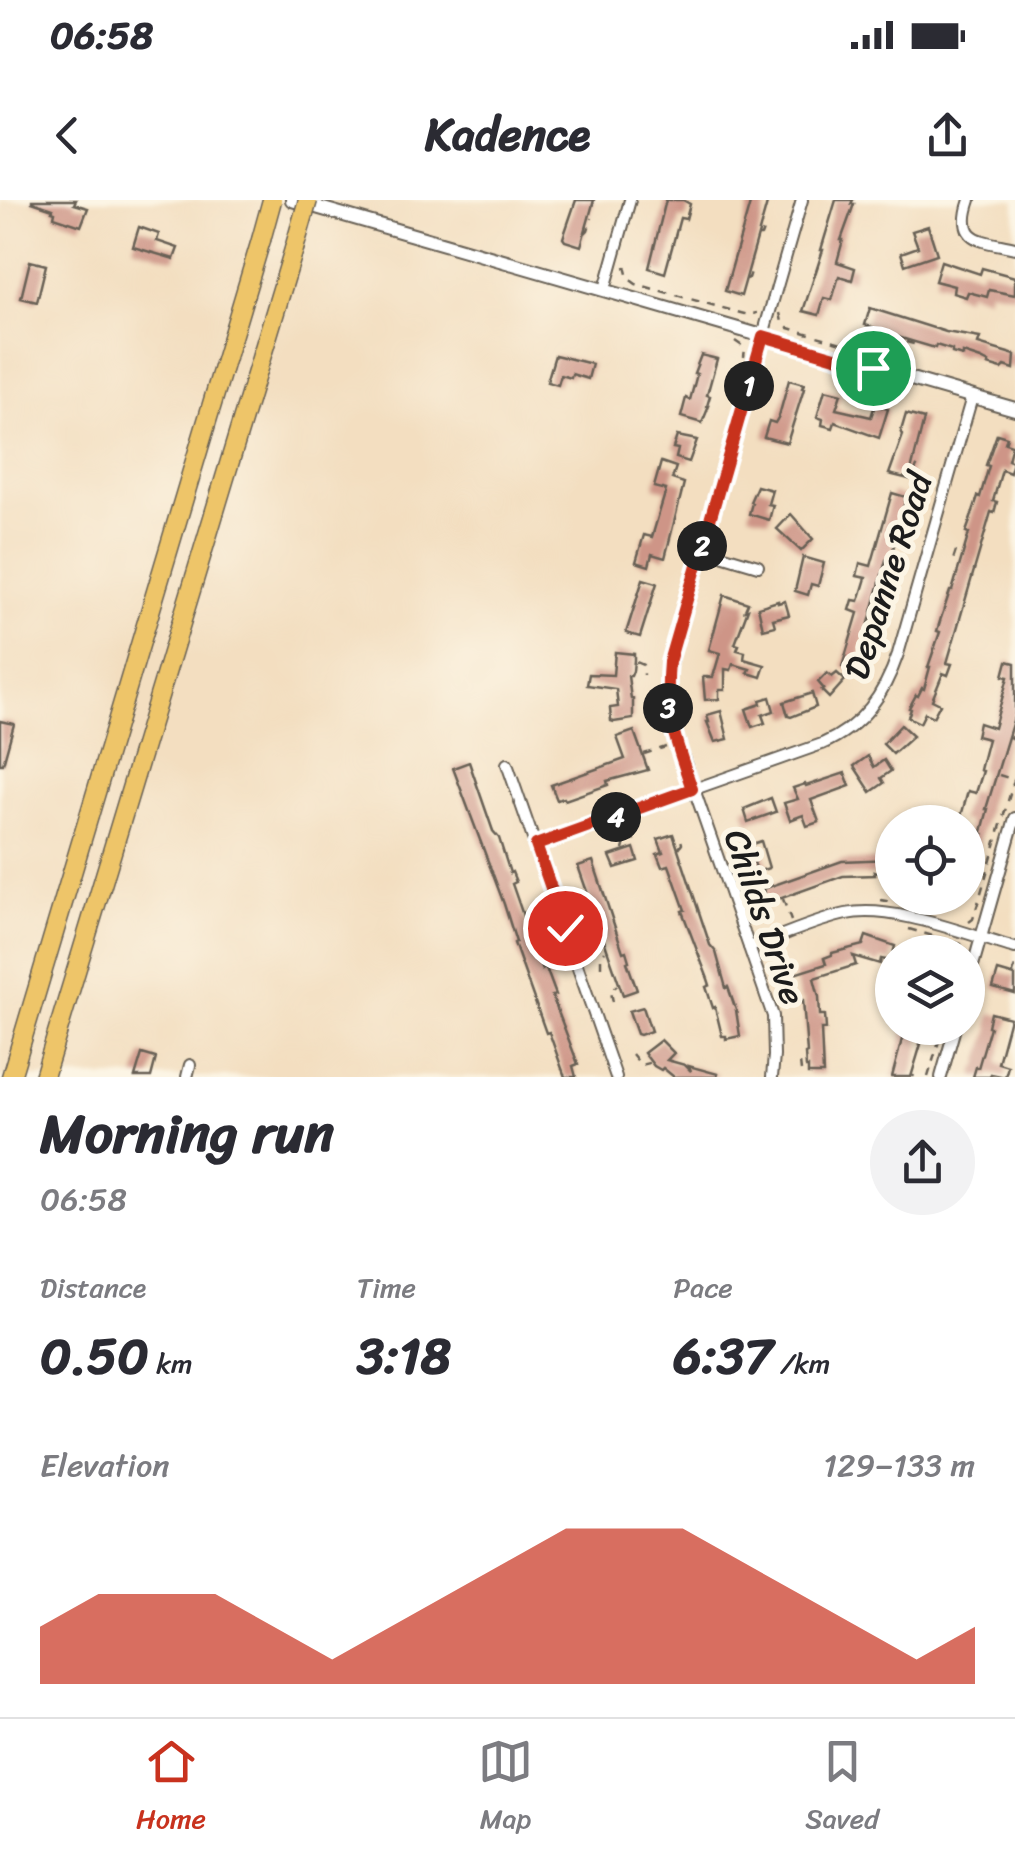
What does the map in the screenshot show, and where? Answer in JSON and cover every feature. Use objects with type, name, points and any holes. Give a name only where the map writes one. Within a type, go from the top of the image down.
[{"type":"highway","points":[[11,1077],[272,200]]},
{"type":"highway","points":[[44,1077],[308,200]]},
{"type":"street","points":[[292,200],[1015,410]]},
{"type":"street","points":[[605,289],[630,200]]},
{"type":"street","name":"Childs Drive","points":[[772,1077],[772,1016],[677,744],[668,711],[669,662],[802,200]]},
{"type":"street","points":[[970,200],[965,228],[978,239],[1015,248]]},
{"type":"street","name":"Depanne Road","points":[[536,845],[838,737],[858,722],[881,695],[900,646],[972,397]]},
{"type":"street","points":[[701,549],[758,566]]},
{"type":"street","points":[[507,764],[616,1077]]},
{"type":"street","points":[[981,935],[1015,818]]},
{"type":"street","points":[[748,947],[846,914],[872,912],[899,914],[970,935]]},
{"type":"street","points":[[985,939],[1015,948]]},
{"type":"street","points":[[940,1077],[950,1045]]},
{"type":"path","points":[[585,232],[592,218]]},
{"type":"path","points":[[758,236],[765,225]]},
{"type":"path","points":[[624,266],[628,278],[636,284],[748,316],[761,307]]},
{"type":"path","points":[[746,279],[753,266]]},
{"type":"path","points":[[780,312],[782,322],[790,328],[852,346]]},
{"type":"path","points":[[723,337],[743,345],[744,358]]},
{"type":"path","points":[[906,342],[918,343]]},
{"type":"path","points":[[914,472],[919,462]]},
{"type":"path","points":[[956,551],[953,560],[958,562]]},
{"type":"path","points":[[882,583],[886,573]]},
{"type":"path","points":[[871,620],[877,612]]},
{"type":"path","points":[[862,657],[867,659],[871,647]]},
{"type":"path","points":[[636,662],[643,665],[644,675]]},
{"type":"path","points":[[1009,738],[1015,739]]},
{"type":"path","points":[[644,754],[677,744]]},
{"type":"path","points":[[966,922],[973,919],[1015,778],[999,775]]},
{"type":"path","points":[[679,848],[680,834]]},
{"type":"path","points":[[624,850],[625,842],[636,839]]},
{"type":"path","points":[[783,899],[794,932]]},
{"type":"path","points":[[902,927],[930,935]]},
{"type":"path","points":[[602,967],[601,956],[605,951]]},
{"type":"path","points":[[1012,974],[1015,965]]},
{"type":"path","points":[[613,1002],[612,992],[617,985]]},
{"type":"path","points":[[928,1077],[937,1045]]},
{"type":"path","points":[[632,1054],[640,1065],[649,1063]]},
{"type":"path","points":[[801,1071],[804,1058]]},
{"type":"building","points":[[32,200],[76,200],[74,204],[88,208],[81,226],[54,217],[53,209]]},
{"type":"building","points":[[576,200],[594,200],[581,246],[563,238]]},
{"type":"building","points":[[666,200],[690,204],[686,219],[680,218],[665,273],[649,268]]},
{"type":"building","points":[[751,200],[768,200],[741,296],[725,291]]},
{"type":"building","points":[[836,200],[853,200],[837,262],[855,268],[852,280],[839,276],[832,300],[824,298],[819,315],[803,311]]},
{"type":"building","points":[[928,226],[937,254],[905,265],[901,253],[918,247],[912,231]]},
{"type":"building","points":[[139,227],[159,234],[157,241],[178,248],[174,259],[133,247]]},
{"type":"building","points":[[30,261],[46,265],[37,302],[21,298]]},
{"type":"building","points":[[941,261],[980,274],[982,268],[1015,277],[1015,295],[989,290],[987,297],[953,293],[954,286],[935,281]]},
{"type":"building","points":[[870,308],[946,332],[980,338],[978,344],[1015,355],[1014,369],[988,365],[963,353],[952,353],[865,325]]},
{"type":"building","points":[[555,355],[592,364],[588,379],[572,374],[571,378],[561,375],[558,385],[547,382]]},
{"type":"building","points":[[701,355],[717,359],[702,423],[681,417],[686,398],[690,400]]},
{"type":"building","points":[[789,380],[804,384],[804,389],[787,443],[764,437],[769,421],[775,423],[779,416]]},
{"type":"building","points":[[825,390],[841,394],[836,409],[871,417],[875,405],[888,409],[879,438],[835,422],[833,428],[822,425],[823,419],[817,417]]},
{"type":"building","points":[[906,414],[924,419],[909,479],[889,474]]},
{"type":"building","points":[[997,434],[1007,437],[1005,443],[1012,445],[1008,460],[1013,462],[1010,473],[1002,470],[993,501],[997,502],[994,513],[991,512],[947,663],[952,664],[948,675],[943,673],[932,700],[940,704],[933,717],[925,713],[920,723],[908,717],[909,708],[924,689],[940,632],[937,631]]},
{"type":"building","points":[[677,436],[697,440],[689,462],[676,458],[678,449],[673,448]]},
{"type":"building","points":[[661,462],[676,467],[672,479],[684,483],[665,558],[652,554],[649,566],[636,562],[644,535],[652,537],[666,490],[654,487]]},
{"type":"building","points":[[757,486],[772,490],[769,520],[749,514]]},
{"type":"building","points":[[892,493],[906,497],[856,671],[842,667],[858,613],[850,610],[853,600],[859,601],[866,578],[857,576],[860,563],[871,566]]},
{"type":"building","points":[[791,514],[813,539],[801,551],[777,529]]},
{"type":"building","points":[[803,557],[824,563],[818,586],[811,584],[808,595],[795,591]]},
{"type":"building","points":[[643,579],[657,583],[640,637],[626,633]]},
{"type":"building","points":[[724,595],[748,603],[735,644],[739,645],[737,650],[745,652],[744,659],[765,665],[761,677],[733,664],[731,670],[725,669],[725,690],[719,690],[719,699],[705,700],[703,677],[713,677],[720,653],[709,650]]},
{"type":"building","points":[[785,601],[789,615],[773,619],[775,626],[763,629],[758,607]]},
{"type":"building","points":[[615,652],[634,654],[634,660],[628,676],[633,719],[614,722],[610,708],[618,707],[616,689],[587,685],[589,674],[613,675]]},
{"type":"building","points":[[1007,661],[1015,663],[1015,714],[985,820],[985,805],[964,805],[968,791],[976,793],[983,771],[980,770],[988,739],[976,736],[979,723],[994,728],[1008,677],[1003,676]]},
{"type":"building","points":[[827,673],[832,677],[837,673],[845,680],[829,698],[818,682]]},
{"type":"building","points":[[812,693],[816,707],[788,716],[784,702]]},
{"type":"building","points":[[770,697],[774,711],[762,715],[765,723],[752,727],[746,709]]},
{"type":"building","points":[[721,711],[728,739],[715,742],[707,715]]},
{"type":"building","points":[[0,721],[14,724],[3,764],[0,764]]},
{"type":"building","points":[[901,725],[913,736],[893,754],[883,744]]},
{"type":"building","points":[[634,731],[648,770],[557,800],[551,785],[625,759],[617,737]]},
{"type":"building","points":[[868,756],[874,767],[884,760],[891,771],[881,778],[884,783],[871,792],[854,766]]},
{"type":"building","points":[[469,762],[516,882],[512,884],[542,970],[546,968],[556,995],[552,996],[578,1064],[573,1066],[576,1077],[565,1077],[549,1032],[546,1033],[504,904],[453,768]]},
{"type":"building","points":[[845,773],[850,786],[811,800],[819,822],[807,826],[803,815],[790,820],[784,803],[798,799],[793,788]]},
{"type":"building","points":[[771,798],[776,812],[748,822],[744,809]]},
{"type":"building","points":[[673,834],[736,1010],[740,1036],[722,1036],[706,987],[710,985],[669,865],[662,867],[657,854],[663,852],[658,839]]},
{"type":"building","points":[[761,841],[769,868],[757,872],[749,845]]},
{"type":"building","points":[[634,848],[638,861],[615,868],[610,856]]},
{"type":"building","points":[[875,860],[875,875],[843,876],[768,903],[763,889],[842,861]]},
{"type":"building","points":[[593,861],[637,990],[623,995],[578,866]]},
{"type":"building","points":[[866,936],[875,939],[875,963],[853,956],[856,965],[814,978],[826,1029],[821,1029],[823,1074],[808,1074],[803,1000],[800,1001],[794,974],[826,964],[824,958],[832,953],[863,945]]},
{"type":"building","points":[[998,971],[1015,976],[1015,994],[993,988]]},
{"type":"building","points":[[643,1007],[651,1031],[640,1035],[629,1011]]},
{"type":"building","points":[[991,1013],[1010,1018],[998,1063],[1008,1066],[1005,1077],[973,1077]]},
{"type":"building","points":[[661,1040],[674,1053],[667,1060],[691,1071],[689,1066],[718,1074],[717,1077],[674,1077],[654,1066],[644,1053]]},
{"type":"building","points":[[900,1045],[921,1045],[911,1077],[892,1077]]},
{"type":"building","points":[[142,1054],[156,1058],[151,1077],[135,1077]]},
{"type":"route","points":[[565,928],[536,845],[692,789],[670,720],[669,662],[763,336],[873,368]]}]
